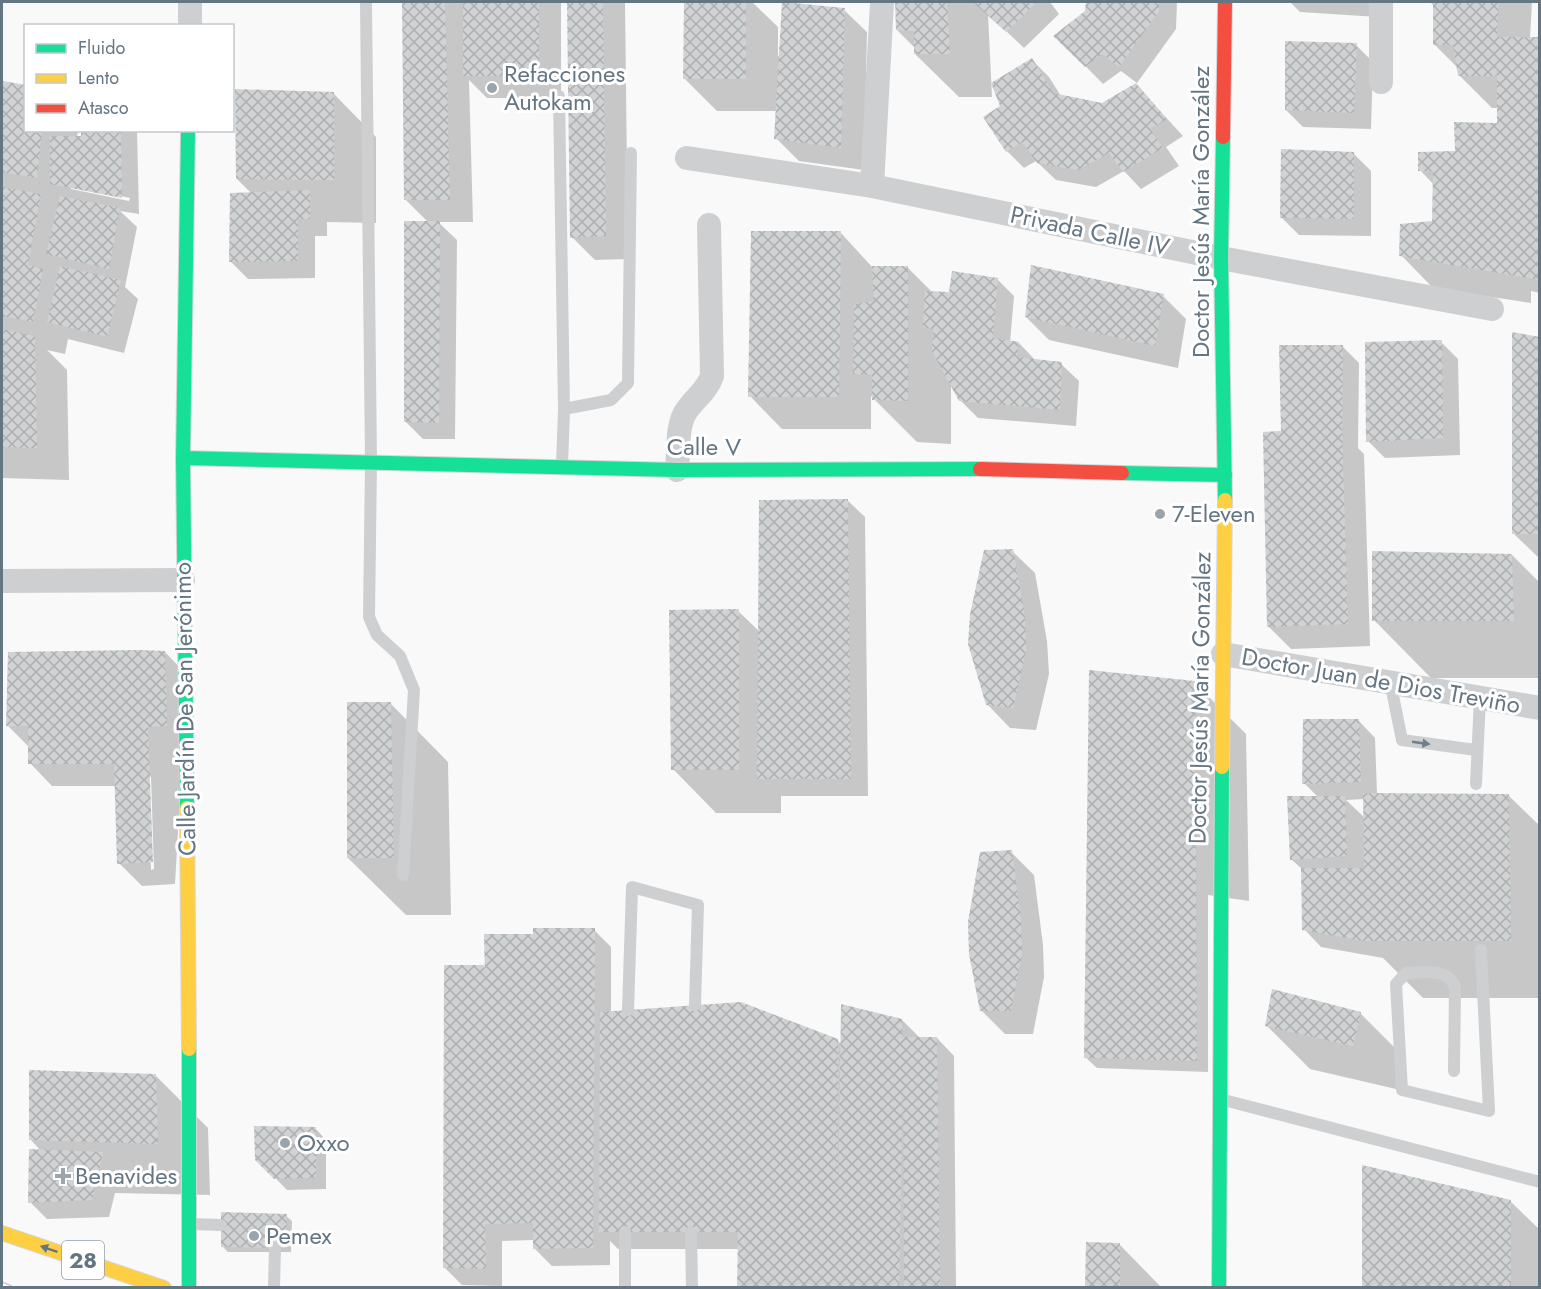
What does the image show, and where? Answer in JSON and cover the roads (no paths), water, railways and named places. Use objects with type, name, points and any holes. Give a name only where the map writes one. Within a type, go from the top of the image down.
[{"type":"street","points":[[190,2],[190,24]]},
{"type":"street","points":[[872,186],[882,2]]},
{"type":"street","name":"Doctor Jesús María González","points":[[1219,1287],[1218,1099],[1226,476],[1221,258],[1225,2]]},
{"type":"street","points":[[1381,2],[1381,82]]},
{"type":"street","name":"Calle Jardín De San Jerónimo","points":[[188,132],[183,580],[191,1224],[189,1287]]},
{"type":"street","name":"Privada Calle IV","points":[[687,158],[872,186],[1221,258],[1492,309]]},
{"type":"street","points":[[677,470],[681,424],[686,410],[707,390],[712,376],[709,225]]},
{"type":"street","name":"Calle V","points":[[183,458],[677,470],[927,468],[1226,476]]},
{"type":"street","points":[[2,581],[183,580]]},
{"type":"street","name":"Doctor Juan de Dios Treviño","points":[[1222,654],[1539,708]]},
{"type":"street","name":"28","points":[[2,1233],[164,1287]]},
{"type":"lane","points":[[366,2],[371,463],[369,617],[377,635],[400,656],[414,690],[403,875]]},
{"type":"lane","points":[[559,96],[564,409],[562,467]]},
{"type":"lane","points":[[564,409],[611,400],[628,383],[631,153]]},
{"type":"lane","points":[[1390,681],[1402,740],[1476,750]]},
{"type":"lane","points":[[1476,784],[1480,698]]},
{"type":"lane","points":[[628,1010],[632,887],[698,904],[695,1005]]},
{"type":"lane","points":[[1454,1071],[1455,986],[1451,978],[1444,973],[1406,973],[1396,984],[1402,1090],[1489,1111],[1481,950]]},
{"type":"lane","points":[[1218,1099],[1539,1182]]},
{"type":"lane","points":[[191,1224],[221,1225]]},
{"type":"lane","points":[[625,1232],[625,1287]]},
{"type":"lane","points":[[691,1232],[692,1287]]},
{"type":"lane","points":[[274,1287],[275,1247]]},
{"type":"railway","points":[[2,1285],[9,1288]]},
{"type":"place","name":"Refacciones Autokam","points":[[492,88]]},
{"type":"place","name":"7-Eleven","points":[[1160,514]]},
{"type":"place","name":"Oxxo","points":[[285,1143]]},
{"type":"place","name":"Benavides","points":[[63,1176]]},
{"type":"place","name":"Pemex","points":[[254,1236]]}]
